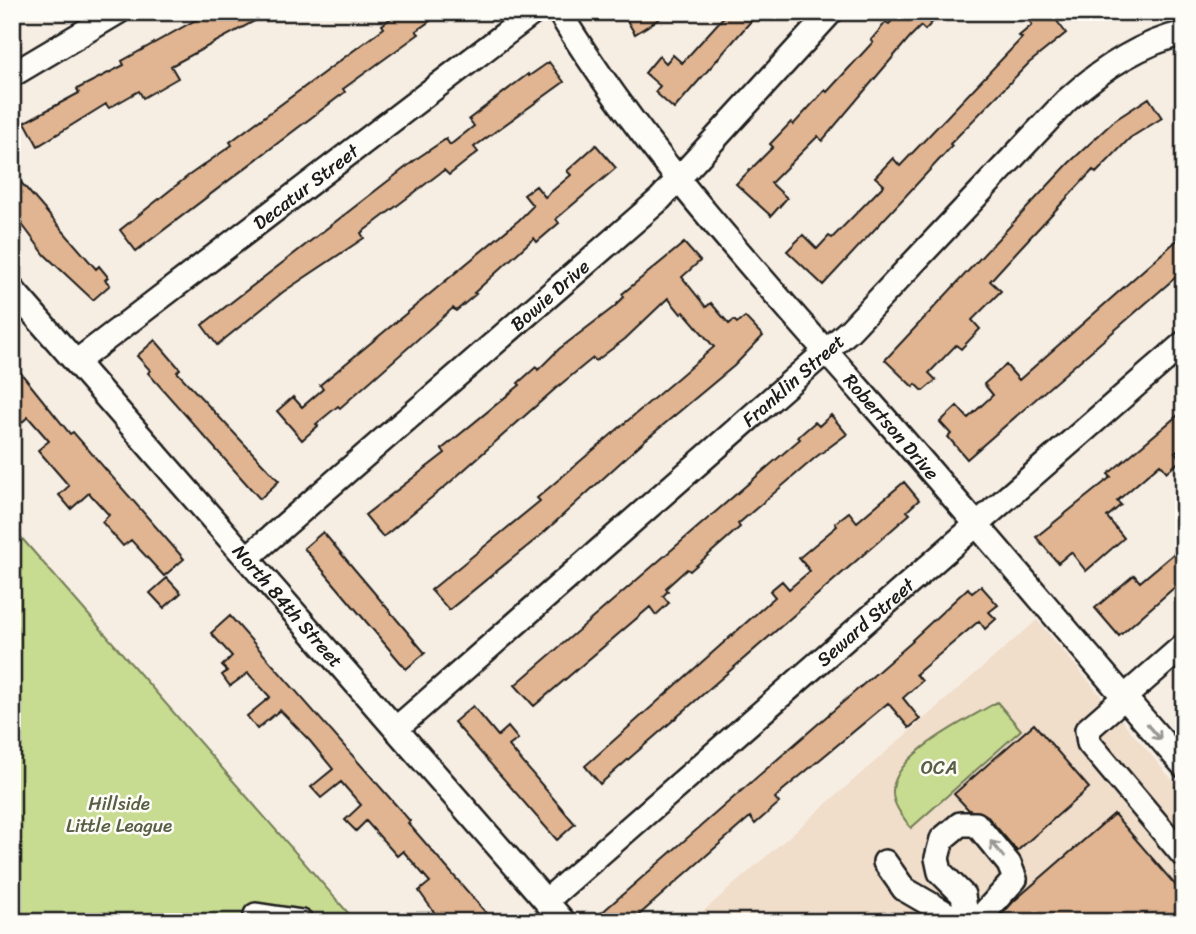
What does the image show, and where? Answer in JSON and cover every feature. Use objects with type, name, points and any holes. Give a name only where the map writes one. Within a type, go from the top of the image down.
[{"type":"street","points":[[12,75],[118,12]]},
{"type":"street","name":"Decatur Street","points":[[76,362],[534,12]]},
{"type":"street","name":"Robertson Drive","points":[[559,12],[627,114],[677,180],[977,523],[1184,766]]},
{"type":"street","name":"Bowie Drive","points":[[247,558],[577,274],[677,180],[831,12]]},
{"type":"street","name":"Franklin Street","points":[[397,729],[826,351],[1074,93],[1124,57],[1184,33]]},
{"type":"street","name":"North 84th Street","points":[[12,289],[564,922]]},
{"type":"street","name":"Seward Street","points":[[546,901],[1184,343]]},
{"type":"street","points":[[1184,645],[1087,730],[1089,743],[1184,856]]},
{"type":"street","points":[[967,922],[963,895],[940,872],[937,858],[942,839],[960,824],[976,824],[1009,864],[1015,879],[976,922]]},
{"type":"street","points":[[885,862],[904,889],[961,922]]},
{"type":"street","points":[[256,915],[302,922]]},
{"type":"shaded area","points":[[1037,620],[1184,794],[1184,922],[691,922]]},
{"type":"green space","name":"Hillside Little League","points":[[12,527],[356,922],[12,922]]},
{"type":"green space","name":"OCA","points":[[997,702],[1021,730],[911,828],[897,808],[893,794],[895,780],[904,766],[933,740]]},
{"type":"building","points":[[210,12],[271,12],[171,66],[178,78],[143,98],[139,91],[109,108],[106,104],[38,146],[25,122],[79,93],[77,89],[124,65],[122,61]]},
{"type":"building","points":[[399,12],[423,12],[430,21],[416,31],[419,34],[343,89],[345,92],[136,251],[120,230],[232,145],[230,142],[384,28],[382,25]]},
{"type":"building","points":[[622,12],[670,12],[635,34]]},
{"type":"building","points":[[728,12],[759,12],[674,109],[655,92],[660,86],[645,73],[659,56],[666,63],[673,55],[682,63]]},
{"type":"building","points":[[900,12],[942,12],[925,30],[921,26],[910,37],[822,141],[818,136],[771,183],[787,198],[771,216],[736,184],[773,147],[770,144],[791,122],[793,125],[825,90],[827,92],[873,42],[871,40],[886,22],[889,24]]},
{"type":"building","points":[[1039,12],[1050,12],[1066,33],[1029,63],[950,144],[952,146],[823,285],[787,251],[803,235],[817,249],[829,236],[832,238],[884,185],[875,177],[893,158],[900,166],[1022,38],[1019,36],[1032,25],[1029,20]]},
{"type":"building","points":[[549,62],[564,82],[474,147],[478,152],[449,175],[444,170],[361,233],[364,238],[283,292],[217,345],[202,325],[419,157],[446,139],[450,145],[474,126],[469,119],[528,74],[529,76]]},
{"type":"building","points":[[1149,98],[1162,118],[1130,138],[1096,173],[1093,170],[1021,247],[990,281],[1001,291],[972,320],[980,329],[961,349],[956,345],[929,373],[936,380],[923,391],[916,384],[913,387],[885,360],[1069,163],[1115,120]]},
{"type":"building","points":[[596,145],[616,168],[556,219],[559,223],[537,242],[534,238],[474,293],[476,294],[456,311],[453,308],[340,408],[338,406],[316,424],[318,426],[302,440],[277,411],[293,397],[302,407],[323,389],[320,385],[519,220],[533,206],[524,195],[536,186],[545,197],[571,175],[567,171]]},
{"type":"building","points":[[12,172],[96,269],[99,266],[108,277],[105,280],[110,285],[93,300],[45,255],[12,211]]},
{"type":"building","points":[[1184,234],[1184,270],[967,459],[948,437],[951,434],[940,422],[957,406],[968,418],[993,395],[984,384],[1006,365],[1019,380]]},
{"type":"building","points":[[684,243],[700,261],[682,277],[706,307],[711,303],[729,324],[734,320],[737,323],[745,317],[763,336],[734,366],[644,441],[540,536],[449,610],[431,590],[540,501],[537,498],[714,347],[684,312],[681,314],[668,298],[625,339],[596,361],[593,358],[555,389],[447,485],[383,537],[365,515],[445,453],[442,449],[520,385],[518,383],[536,367],[538,370],[559,349],[614,307],[624,297],[622,294]]},
{"type":"building","points":[[155,340],[180,369],[177,372],[279,481],[260,499],[148,373],[150,370],[137,356]]},
{"type":"building","points":[[12,362],[70,434],[73,432],[184,559],[164,576],[131,540],[123,546],[102,522],[109,515],[89,493],[71,509],[59,495],[69,486],[38,450],[49,441],[28,417],[12,431]]},
{"type":"building","points":[[1184,410],[1184,445],[1175,452],[1181,460],[1167,472],[1160,464],[1117,501],[1121,505],[1107,517],[1124,538],[1086,571],[1071,552],[1058,563],[1036,537],[1111,477],[1108,474]]},
{"type":"building","points":[[831,415],[847,434],[738,524],[740,527],[690,571],[687,569],[666,588],[668,591],[663,596],[669,603],[656,615],[650,607],[534,706],[515,685],[800,439],[798,437],[815,422],[819,426]]},
{"type":"building","points":[[904,482],[919,500],[907,511],[910,514],[600,784],[585,766],[775,597],[770,591],[782,581],[789,589],[810,571],[799,558],[837,526],[835,523],[849,512],[857,522]]},
{"type":"building","points":[[323,532],[425,653],[406,669],[304,548]]},
{"type":"building","points":[[1184,545],[1184,579],[1119,636],[1095,608],[1134,575],[1140,582]]},
{"type":"building","points":[[167,578],[181,593],[164,608],[150,593]]},
{"type":"building","points":[[981,586],[998,605],[989,612],[996,619],[985,629],[979,621],[916,674],[922,681],[903,698],[920,719],[909,728],[888,703],[782,791],[775,798],[779,803],[755,824],[750,817],[631,922],[591,922],[913,641],[968,588],[972,593]]},
{"type":"building","points":[[230,616],[410,821],[408,823],[494,922],[441,922],[419,891],[430,882],[403,851],[397,856],[366,821],[356,831],[345,820],[361,805],[341,782],[321,798],[311,787],[333,769],[310,741],[280,710],[257,729],[247,716],[270,697],[248,673],[230,686],[222,675],[227,671],[222,666],[232,656],[211,633]]},
{"type":"building","points":[[473,706],[498,736],[508,727],[518,739],[509,746],[575,824],[557,840],[454,722]]},
{"type":"building","points":[[1034,724],[1089,788],[1017,851],[986,815],[969,810],[954,794]]},
{"type":"building","points":[[1114,814],[1184,895],[1184,922],[995,922],[1014,901]]}]
